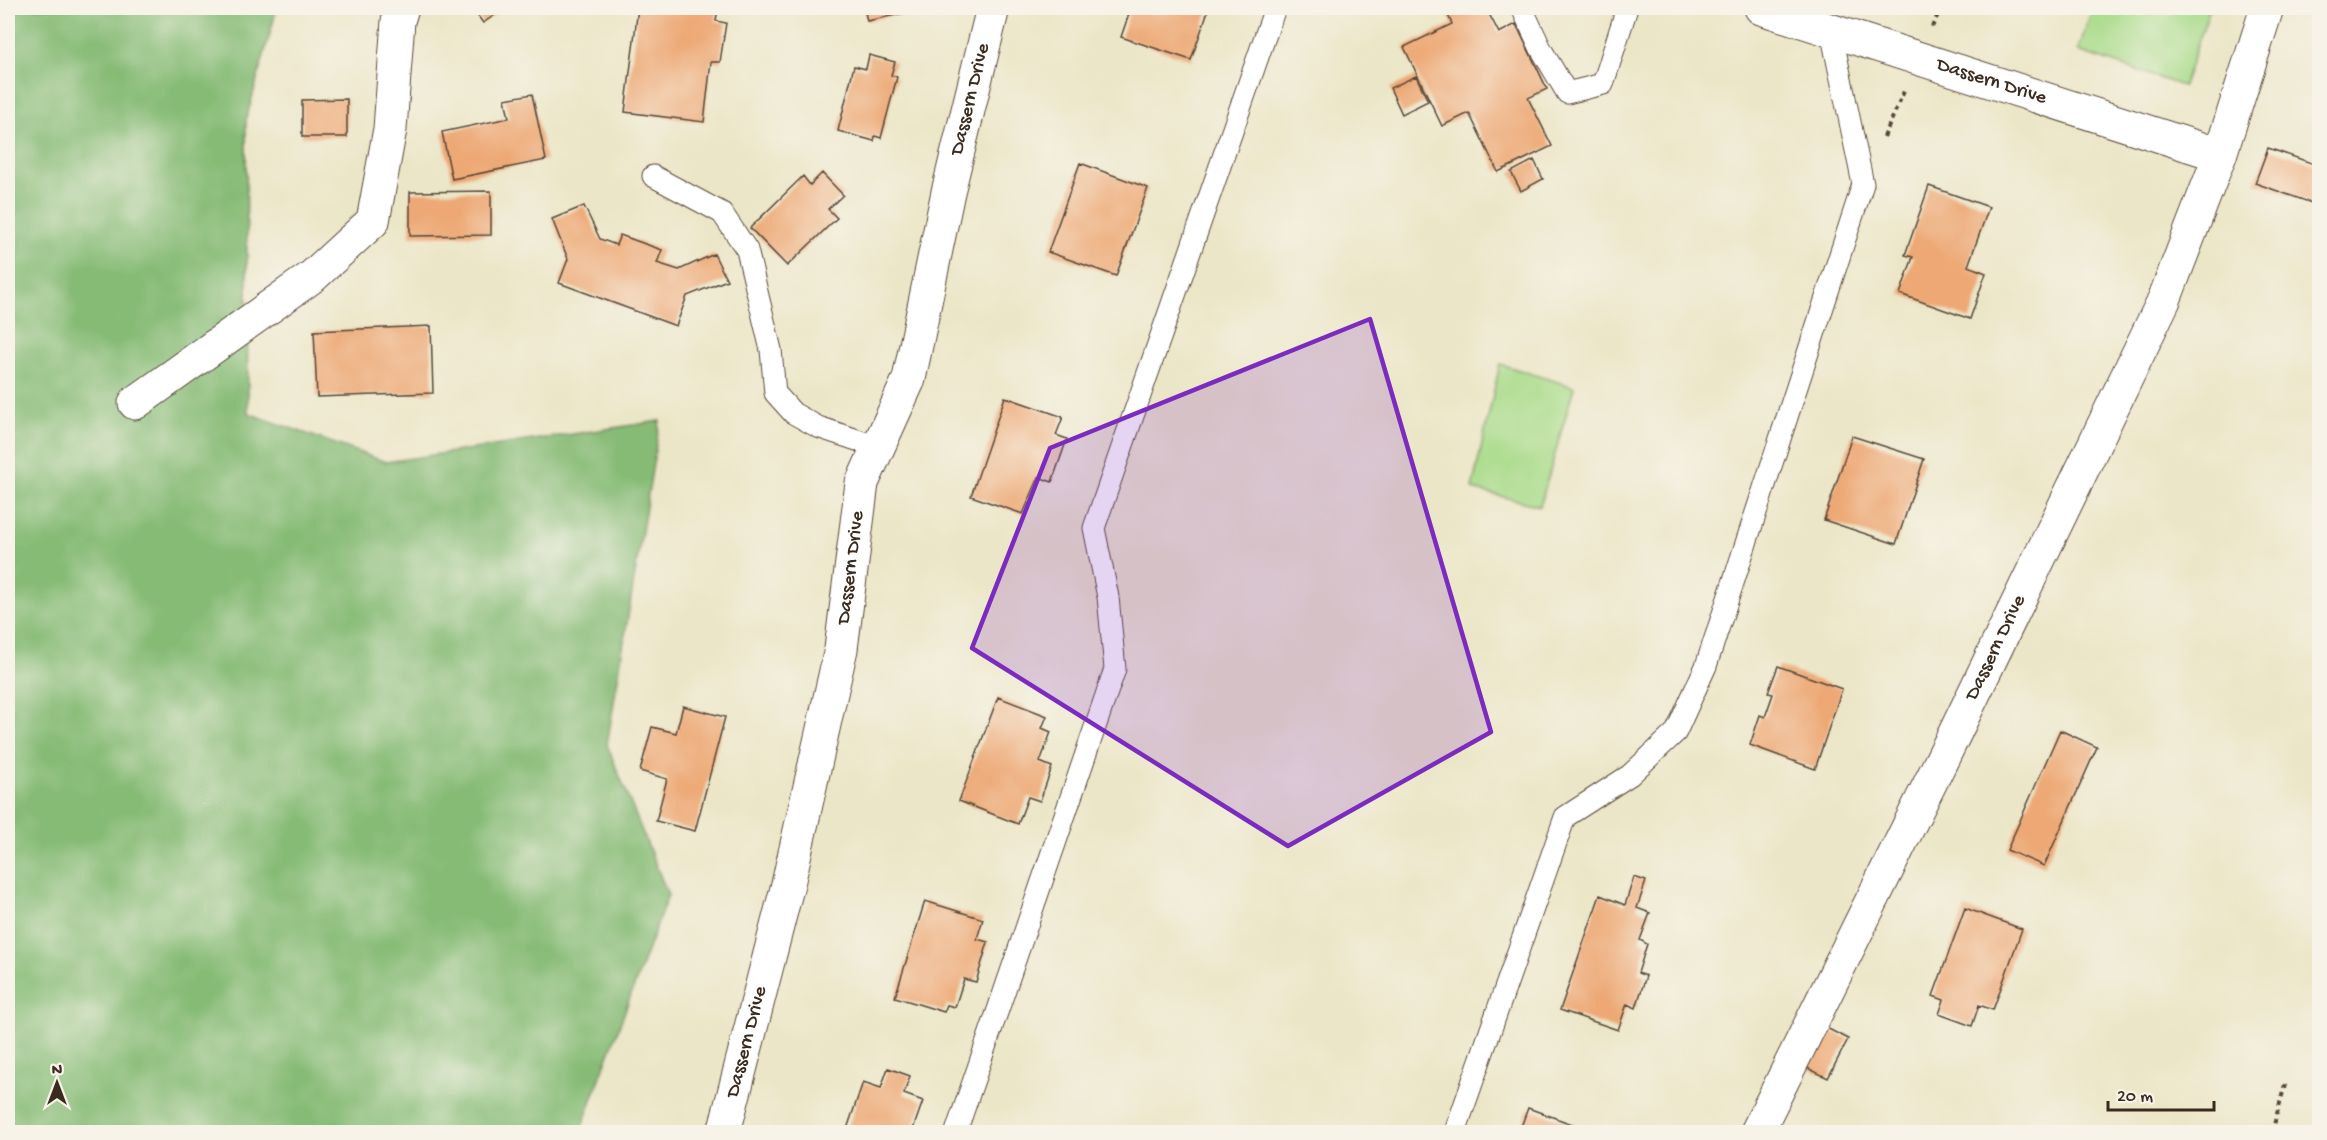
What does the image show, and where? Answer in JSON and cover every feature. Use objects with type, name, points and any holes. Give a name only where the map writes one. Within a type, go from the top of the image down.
[{"type":"street","points":[[135,403],[313,276],[373,221],[390,129],[398,21],[402,8]]},
{"type":"street","name":"Dassern Drive","points":[[724,1132],[793,862],[841,649],[862,483],[909,379],[948,192],[993,8]]},
{"type":"street","name":"Dassern Drive","points":[[1761,8],[2220,155]]},
{"type":"street","name":"Dassern Drive","points":[[1757,1132],[1956,731],[2164,300],[2220,155],[2266,8]]},
{"type":"lane","points":[[956,1132],[1115,669],[1108,597],[1094,528],[1275,8]]},
{"type":"lane","points":[[1522,8],[1541,49],[1567,93],[1603,84],[1627,8]]},
{"type":"lane","points":[[1455,1132],[1564,817],[1630,775],[1676,732],[1706,666],[1863,184],[1831,31]]},
{"type":"lane","points":[[653,176],[722,213],[747,250],[771,350],[775,393],[793,413],[818,427],[878,447]]},
{"type":"path","points":[[1863,184],[1941,8]]},
{"type":"path","points":[[2272,1132],[2286,1081]]},
{"type":"highlighted area","points":[[1370,319],[1491,732],[1288,846],[972,648],[1050,448]]},
{"type":"green space","points":[[8,8],[277,8],[246,120],[248,413],[386,462],[660,421],[607,745],[668,895],[580,1132],[8,1132]]},
{"type":"green space","points":[[2093,8],[2210,8],[2183,86],[2078,51]]},
{"type":"green space","points":[[1500,364],[1574,387],[1540,506],[1472,489]]},
{"type":"building","points":[[472,8],[505,8],[483,23]]},
{"type":"building","points":[[638,8],[718,8],[716,21],[726,23],[720,62],[711,62],[704,122],[625,112]]},
{"type":"building","points":[[864,8],[909,8],[910,12],[867,21]]},
{"type":"building","points":[[1131,8],[1209,8],[1191,60],[1121,37]]},
{"type":"building","points":[[1454,8],[1486,8],[1499,33],[1516,24],[1547,89],[1528,98],[1552,146],[1498,172],[1469,113],[1442,126],[1404,47],[1452,24],[1446,11]]},
{"type":"building","points":[[869,55],[895,62],[891,75],[897,77],[881,138],[875,136],[874,141],[838,131],[854,66],[866,69]]},
{"type":"building","points":[[1416,76],[1428,101],[1402,114],[1390,88]]},
{"type":"building","points":[[532,94],[546,160],[452,179],[442,132],[509,118],[505,99]]},
{"type":"building","points":[[347,99],[347,137],[302,137],[302,100]]},
{"type":"building","points":[[2268,148],[2320,166],[2320,206],[2255,183]]},
{"type":"building","points":[[1534,160],[1543,179],[1521,191],[1511,172]]},
{"type":"building","points":[[1080,163],[1148,188],[1116,276],[1048,252]]},
{"type":"building","points":[[822,173],[843,195],[828,209],[837,218],[787,266],[750,228],[803,176],[810,185]]},
{"type":"building","points":[[1929,186],[1989,207],[1968,266],[1986,273],[1970,319],[1900,294],[1913,257],[1905,255]]},
{"type":"building","points":[[491,191],[491,235],[410,236],[410,192]]},
{"type":"building","points":[[584,206],[600,239],[616,245],[620,235],[662,250],[657,263],[679,270],[714,254],[727,280],[687,296],[676,326],[559,283],[568,259],[552,219]]},
{"type":"building","points":[[431,326],[433,393],[317,397],[314,331]]},
{"type":"building","points":[[1005,397],[1063,417],[1056,435],[1067,439],[1052,482],[1039,477],[1023,514],[971,496]]},
{"type":"building","points":[[1852,436],[1924,459],[1896,544],[1824,520]]},
{"type":"building","points":[[1778,666],[1842,689],[1815,769],[1750,745],[1760,715],[1765,717],[1773,694],[1768,693]]},
{"type":"building","points":[[998,697],[1047,716],[1042,728],[1051,732],[1040,762],[1052,767],[1040,801],[1028,797],[1018,824],[959,801]]},
{"type":"building","points":[[683,706],[725,717],[695,831],[656,821],[667,779],[640,771],[652,727],[676,733]]},
{"type":"building","points":[[2060,730],[2097,747],[2044,866],[2007,850]]},
{"type":"building","points":[[1634,877],[1646,881],[1637,908],[1650,913],[1640,940],[1647,944],[1638,973],[1646,976],[1636,1008],[1627,1004],[1618,1030],[1560,1010],[1600,895],[1625,905]]},
{"type":"building","points":[[925,901],[983,919],[977,939],[988,942],[976,982],[964,979],[955,1007],[947,1005],[944,1012],[895,997]]},
{"type":"building","points":[[1965,908],[2022,929],[1993,1010],[1979,1005],[1972,1026],[1939,1014],[1944,1000],[1933,996]]},
{"type":"building","points":[[1819,1024],[1848,1039],[1828,1078],[1799,1064]]},
{"type":"building","points":[[888,1068],[910,1076],[904,1094],[923,1101],[912,1132],[846,1132],[863,1082],[881,1088]]},
{"type":"building","points":[[1528,1108],[1583,1128],[1582,1132],[1519,1132]]}]
